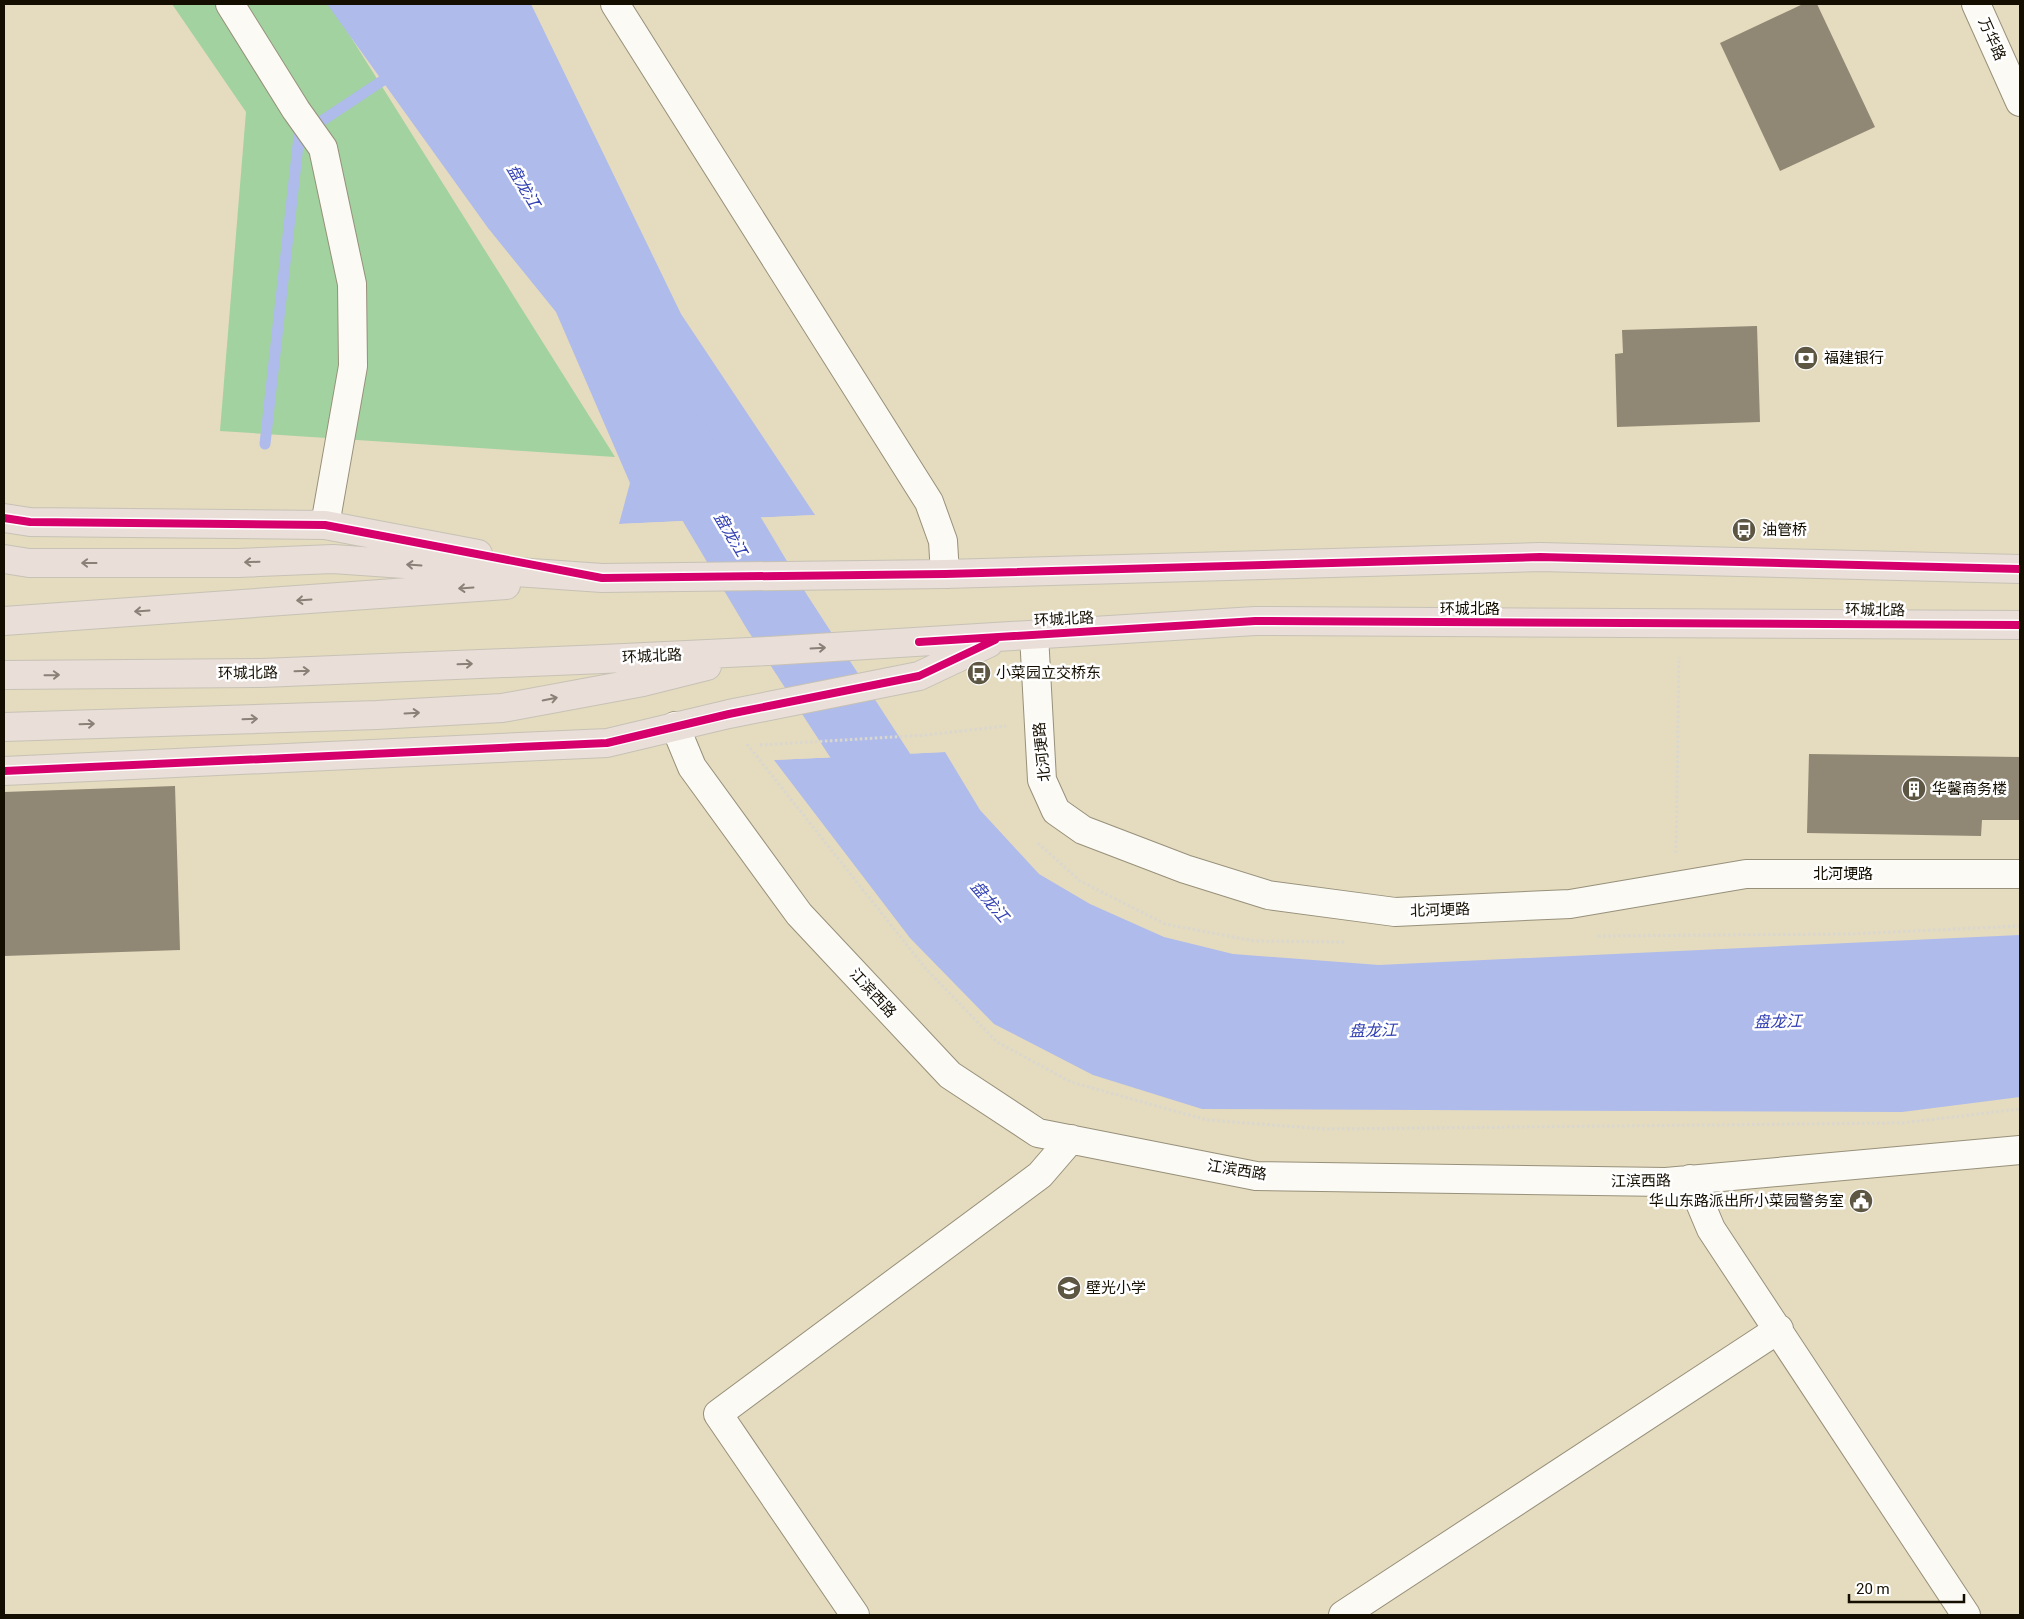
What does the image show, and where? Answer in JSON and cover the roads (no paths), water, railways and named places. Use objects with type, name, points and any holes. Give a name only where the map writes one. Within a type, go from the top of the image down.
[{"type":"main road","points":[[4,518],[30,522],[325,525],[602,578]]},
{"type":"main road","points":[[4,621],[602,578],[945,574],[1540,557],[2020,569]]},
{"type":"main road","points":[[16,561],[238,563],[333,559],[602,578]]},
{"type":"main road","name":"环城北路","points":[[4,675],[262,673],[769,651],[1255,621],[2020,625]]},
{"type":"main road","points":[[4,771],[607,744],[730,714],[919,676],[1003,636]]},
{"type":"main road","points":[[4,727],[358,716],[502,708],[643,682],[769,651]]},
{"type":"street","points":[[230,4],[296,110],[323,148],[352,284],[353,366],[325,525]]},
{"type":"street","points":[[615,4],[929,502],[942,541],[945,574]]},
{"type":"street","name":"万华路","points":[[1976,4],[2020,102]]},
{"type":"street","name":"北河埂路","points":[[1034,635],[1042,780],[1056,811],[1092,833],[1184,868],[1268,895],[1394,912],[1570,904],[1746,874],[2020,874]]},
{"type":"street","name":"江滨西路","points":[[675,726],[692,767],[799,914],[950,1075],[1038,1133],[1256,1176],[1666,1182],[2020,1150]]},
{"type":"street","points":[[855,1615],[718,1414],[1040,1175],[1071,1139]]},
{"type":"street","points":[[1690,1179],[1711,1229],[1966,1615]]},
{"type":"street","points":[[1343,1615],[1778,1329]]},
{"type":"water","points":[[327,4],[531,4],[681,314],[815,515],[619,524],[630,483],[556,312],[488,228]]},
{"type":"water","points":[[945,752],[980,810],[1039,874],[1090,904],[1164,937],[1233,954],[1379,965],[2020,935],[2020,1097],[1902,1112],[1202,1109],[1093,1075],[994,1024],[910,938],[774,760]]},
{"type":"waterway","points":[[265,444],[299,136],[394,73]]},
{"type":"waterway","name":"盘龙江","points":[[674,439],[777,612],[888,783],[929,830]]},
{"type":"place","name":"福建银行","points":[[1806,358]]},
{"type":"place","name":"油管桥","points":[[1744,530]]},
{"type":"place","name":"小菜园立交桥东","points":[[979,673]]},
{"type":"place","name":"华馨商务楼","points":[[1914,789]]},
{"type":"place","name":"华山东路派出所小菜园警务室","points":[[1861,1201]]},
{"type":"place","name":"壁光小学","points":[[1069,1288]]}]
